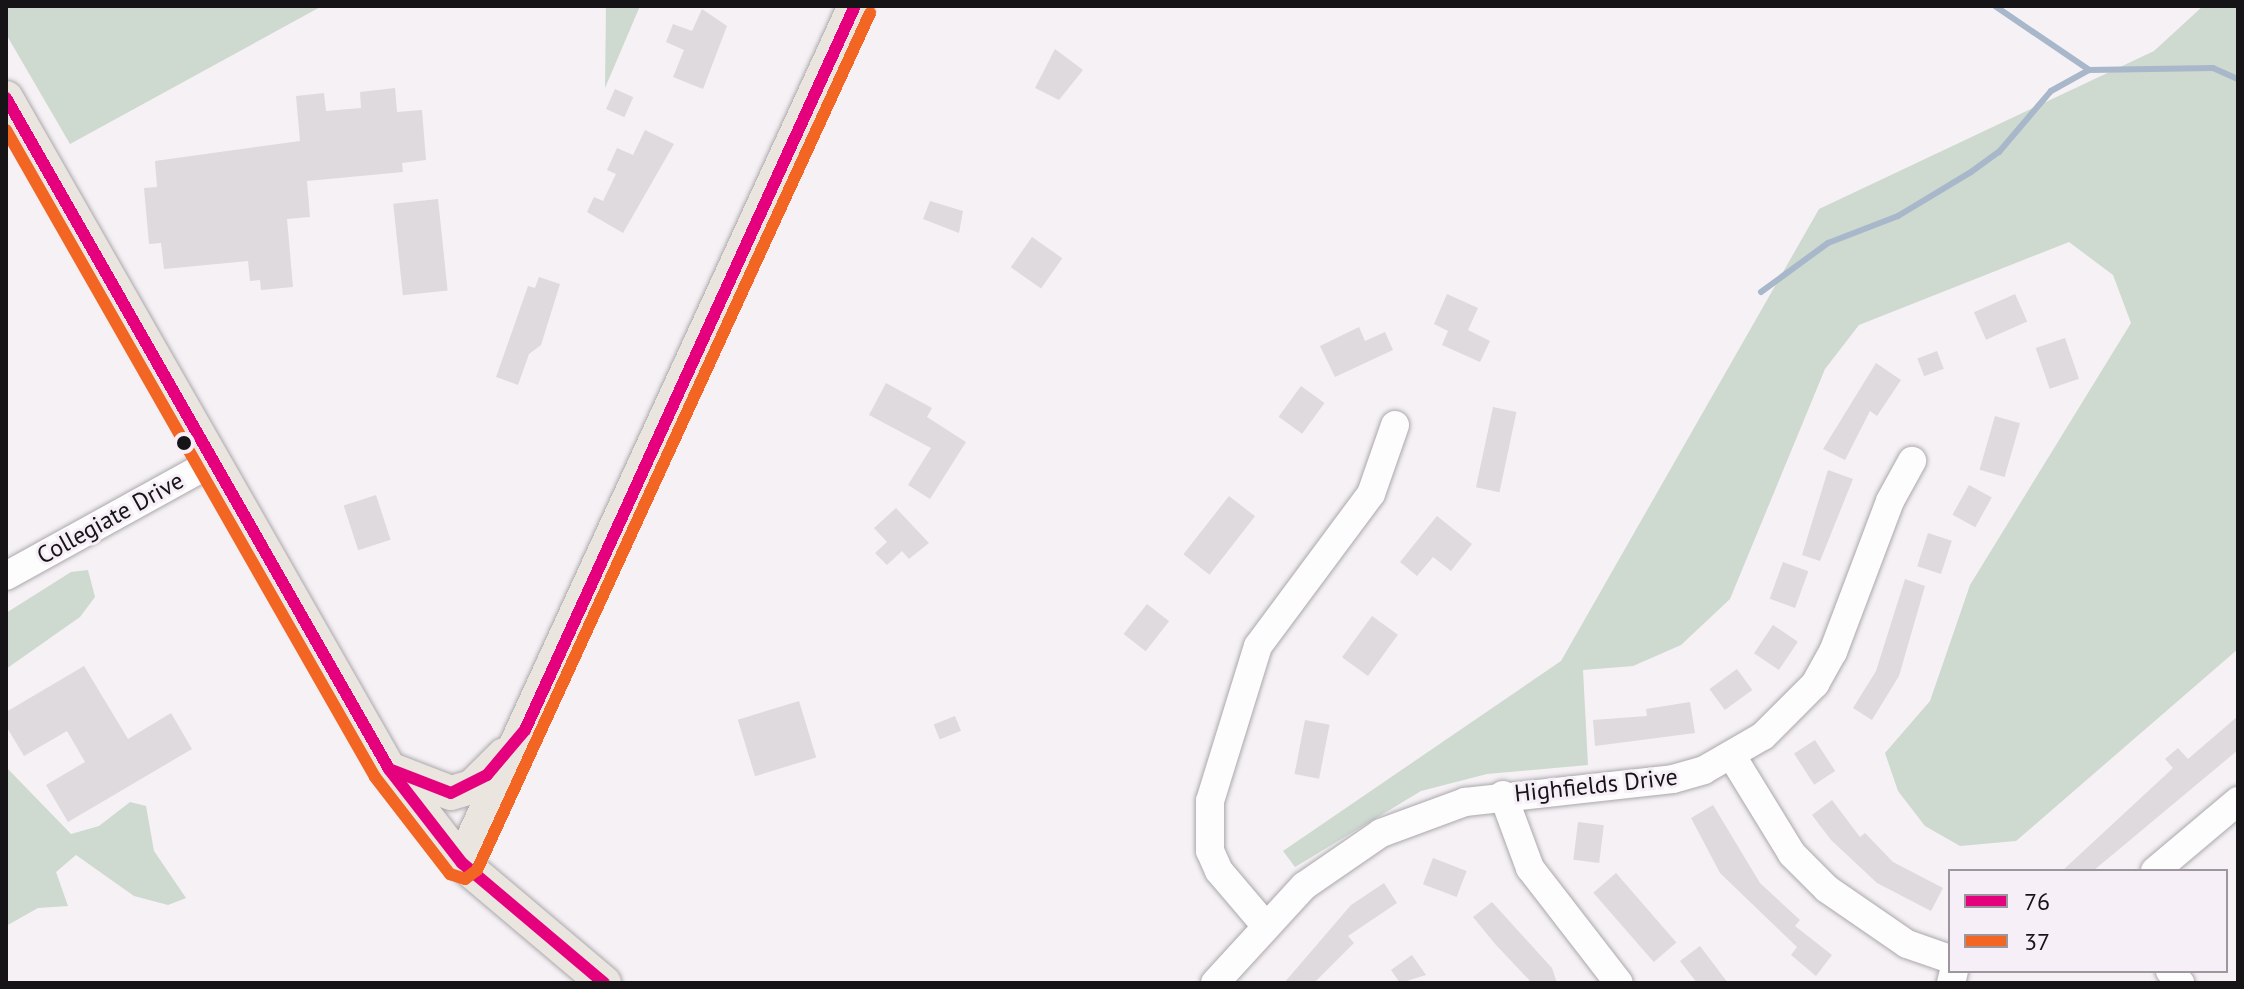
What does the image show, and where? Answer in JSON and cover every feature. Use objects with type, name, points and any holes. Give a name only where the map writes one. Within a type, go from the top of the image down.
[{"type":"main road","points":[[462,863],[855,6]]},
{"type":"main road","points":[[6,98],[389,769],[462,863],[604,983]]},
{"type":"main road","points":[[389,769],[451,793],[487,775],[525,730]]},
{"type":"street","points":[[1265,925],[1219,871],[1210,851],[1210,801],[1258,646],[1371,494],[1395,425]]},
{"type":"street","name":"Collegiate Drive","points":[[6,576],[214,461]]},
{"type":"street","name":"Highfields Drive","points":[[1215,983],[1265,925],[1339,857],[1381,833],[1422,815],[1503,795],[1673,779],[1732,756],[1790,715],[1815,684],[1912,461]]},
{"type":"street","points":[[1732,756],[1792,854],[1827,889],[1856,916],[1907,944],[1948,958]]},
{"type":"street","points":[[1503,795],[1530,868],[1619,983]]},
{"type":"street","points":[[2157,869],[2238,801]]},
{"type":"shaded area","points":[[6,6],[322,6],[70,144],[6,34]]},
{"type":"shaded area","points":[[606,6],[640,6],[605,88]]},
{"type":"shaded area","points":[[2203,6],[2238,6],[2238,649],[2016,841],[1960,846],[1925,826],[1898,791],[1885,753],[1930,701],[1970,585],[2131,323],[2113,275],[2069,242],[1859,325],[1825,369],[1730,599],[1681,645],[1633,666],[1583,670],[1588,765],[1487,774],[1421,791],[1295,867],[1283,851],[1561,661],[1819,209],[2154,51]]},
{"type":"shaded area","points":[[88,570],[95,597],[80,617],[6,669],[6,613],[71,572]]},
{"type":"shaded area","points":[[6,767],[71,834],[99,826],[130,802],[146,806],[154,851],[186,898],[168,905],[134,896],[76,855],[56,872],[68,906],[38,908],[6,926]]},
{"type":"building","points":[[702,9],[727,26],[703,89],[673,77],[684,50],[666,42],[673,24],[692,31]]},
{"type":"building","points":[[1055,49],[1083,70],[1059,100],[1035,88]]},
{"type":"building","points":[[395,88],[397,112],[422,110],[426,160],[402,163],[403,172],[307,181],[310,217],[287,219],[293,287],[261,290],[260,280],[250,281],[248,261],[164,269],[161,243],[149,244],[144,188],[157,187],[155,161],[300,141],[296,96],[324,93],[326,111],[361,108],[360,92]]},
{"type":"building","points":[[615,89],[633,97],[624,117],[606,109]]},
{"type":"building","points":[[645,130],[674,144],[623,233],[587,212],[594,197],[603,201],[616,174],[607,170],[617,148],[633,155]]},
{"type":"building","points":[[438,199],[448,290],[403,295],[393,204]]},
{"type":"building","points":[[930,201],[963,211],[959,233],[923,219]]},
{"type":"building","points":[[1032,237],[1062,258],[1041,289],[1011,267]]},
{"type":"building","points":[[539,277],[560,284],[541,345],[529,354],[518,385],[496,377],[528,286],[535,288]]},
{"type":"building","points":[[1447,294],[1478,308],[1468,330],[1490,341],[1480,362],[1442,345],[1448,331],[1434,324]]},
{"type":"building","points":[[2015,294],[2027,321],[1986,340],[1974,312]]},
{"type":"building","points":[[1359,327],[1365,341],[1385,332],[1393,350],[1335,377],[1320,346]]},
{"type":"building","points":[[2065,338],[2079,379],[2050,389],[2036,348]]},
{"type":"building","points":[[1937,351],[1944,369],[1924,376],[1917,359]]},
{"type":"building","points":[[1876,363],[1901,380],[1877,416],[1870,411],[1845,460],[1823,449]]},
{"type":"building","points":[[886,383],[932,408],[927,417],[966,442],[930,499],[908,485],[931,448],[869,415]]},
{"type":"building","points":[[1301,386],[1324,403],[1302,434],[1279,417]]},
{"type":"building","points":[[1493,407],[1516,412],[1499,492],[1476,487]]},
{"type":"building","points":[[1995,416],[2020,423],[2005,477],[1980,470]]},
{"type":"building","points":[[1828,470],[1853,479],[1820,561],[1802,555]]},
{"type":"building","points":[[1969,485],[1992,498],[1975,527],[1953,515]]},
{"type":"building","points":[[376,495],[391,540],[358,550],[344,506]]},
{"type":"building","points":[[1229,496],[1255,516],[1209,575],[1183,554]]},
{"type":"building","points":[[896,508],[929,543],[909,559],[902,551],[887,565],[875,553],[887,542],[874,528]]},
{"type":"building","points":[[1437,516],[1472,544],[1451,571],[1433,557],[1417,576],[1400,562]]},
{"type":"building","points":[[1928,533],[1952,541],[1941,574],[1917,566]]},
{"type":"building","points":[[1783,562],[1808,571],[1795,608],[1770,599]]},
{"type":"building","points":[[1905,579],[1925,586],[1899,676],[1872,720],[1853,708],[1876,671]]},
{"type":"building","points":[[1147,604],[1169,621],[1146,651],[1124,634]]},
{"type":"building","points":[[1372,616],[1398,635],[1368,676],[1342,657]]},
{"type":"building","points":[[1773,625],[1798,642],[1779,670],[1754,653]]},
{"type":"building","points":[[84,666],[128,739],[171,713],[192,749],[68,822],[46,785],[85,762],[67,731],[24,756],[6,726],[6,712]]},
{"type":"building","points":[[1737,669],[1752,690],[1725,710],[1709,689]]},
{"type":"building","points":[[799,701],[816,757],[755,776],[738,720]]},
{"type":"building","points":[[1690,702],[1695,733],[1595,746],[1593,720],[1647,716],[1646,709]]},
{"type":"building","points":[[955,716],[961,731],[940,739],[934,725]]},
{"type":"building","points":[[2238,716],[2238,750],[2095,869],[2064,869],[2173,768],[2165,759],[2178,748],[2188,759]]},
{"type":"building","points":[[1305,720],[1330,725],[1319,779],[1295,774]]},
{"type":"building","points":[[1815,740],[1835,771],[1814,785],[1794,754]]},
{"type":"building","points":[[1832,800],[1860,837],[1865,833],[1893,862],[1943,888],[1931,911],[1877,883],[1831,840],[1812,815]]},
{"type":"building","points":[[1713,805],[1760,883],[1800,920],[1795,926],[1832,955],[1816,976],[1791,955],[1797,947],[1720,873],[1691,818]]},
{"type":"building","points":[[1578,822],[1604,825],[1599,863],[1573,860]]},
{"type":"building","points":[[1433,858],[1467,871],[1457,897],[1423,884]]},
{"type":"building","points":[[1616,873],[1676,942],[1654,962],[1593,893]]},
{"type":"building","points":[[1384,883],[1397,903],[1348,936],[1354,943],[1314,983],[1284,983],[1351,905]]},
{"type":"building","points":[[1492,902],[1552,968],[1557,983],[1532,983],[1473,917]]},
{"type":"building","points":[[1700,946],[1728,983],[1697,983],[1680,961]]},
{"type":"building","points":[[1412,955],[1426,975],[1400,983],[1391,970]]},
{"type":"waterway","points":[[1995,6],[2089,70],[2213,68],[2238,79]]},
{"type":"waterway","points":[[1761,292],[1828,243],[1898,216],[1971,172],[1999,152],[2051,91],[2089,70]]},
{"type":"transit line","name":"76","points":[[389,769],[451,793],[487,775],[525,730],[855,6]]},
{"type":"transit line","name":"37","points":[[6,130],[375,777],[450,874],[465,879],[477,870],[870,13]]},
{"type":"transit line","name":"76","points":[[6,98],[389,769],[462,863],[604,983]]}]
